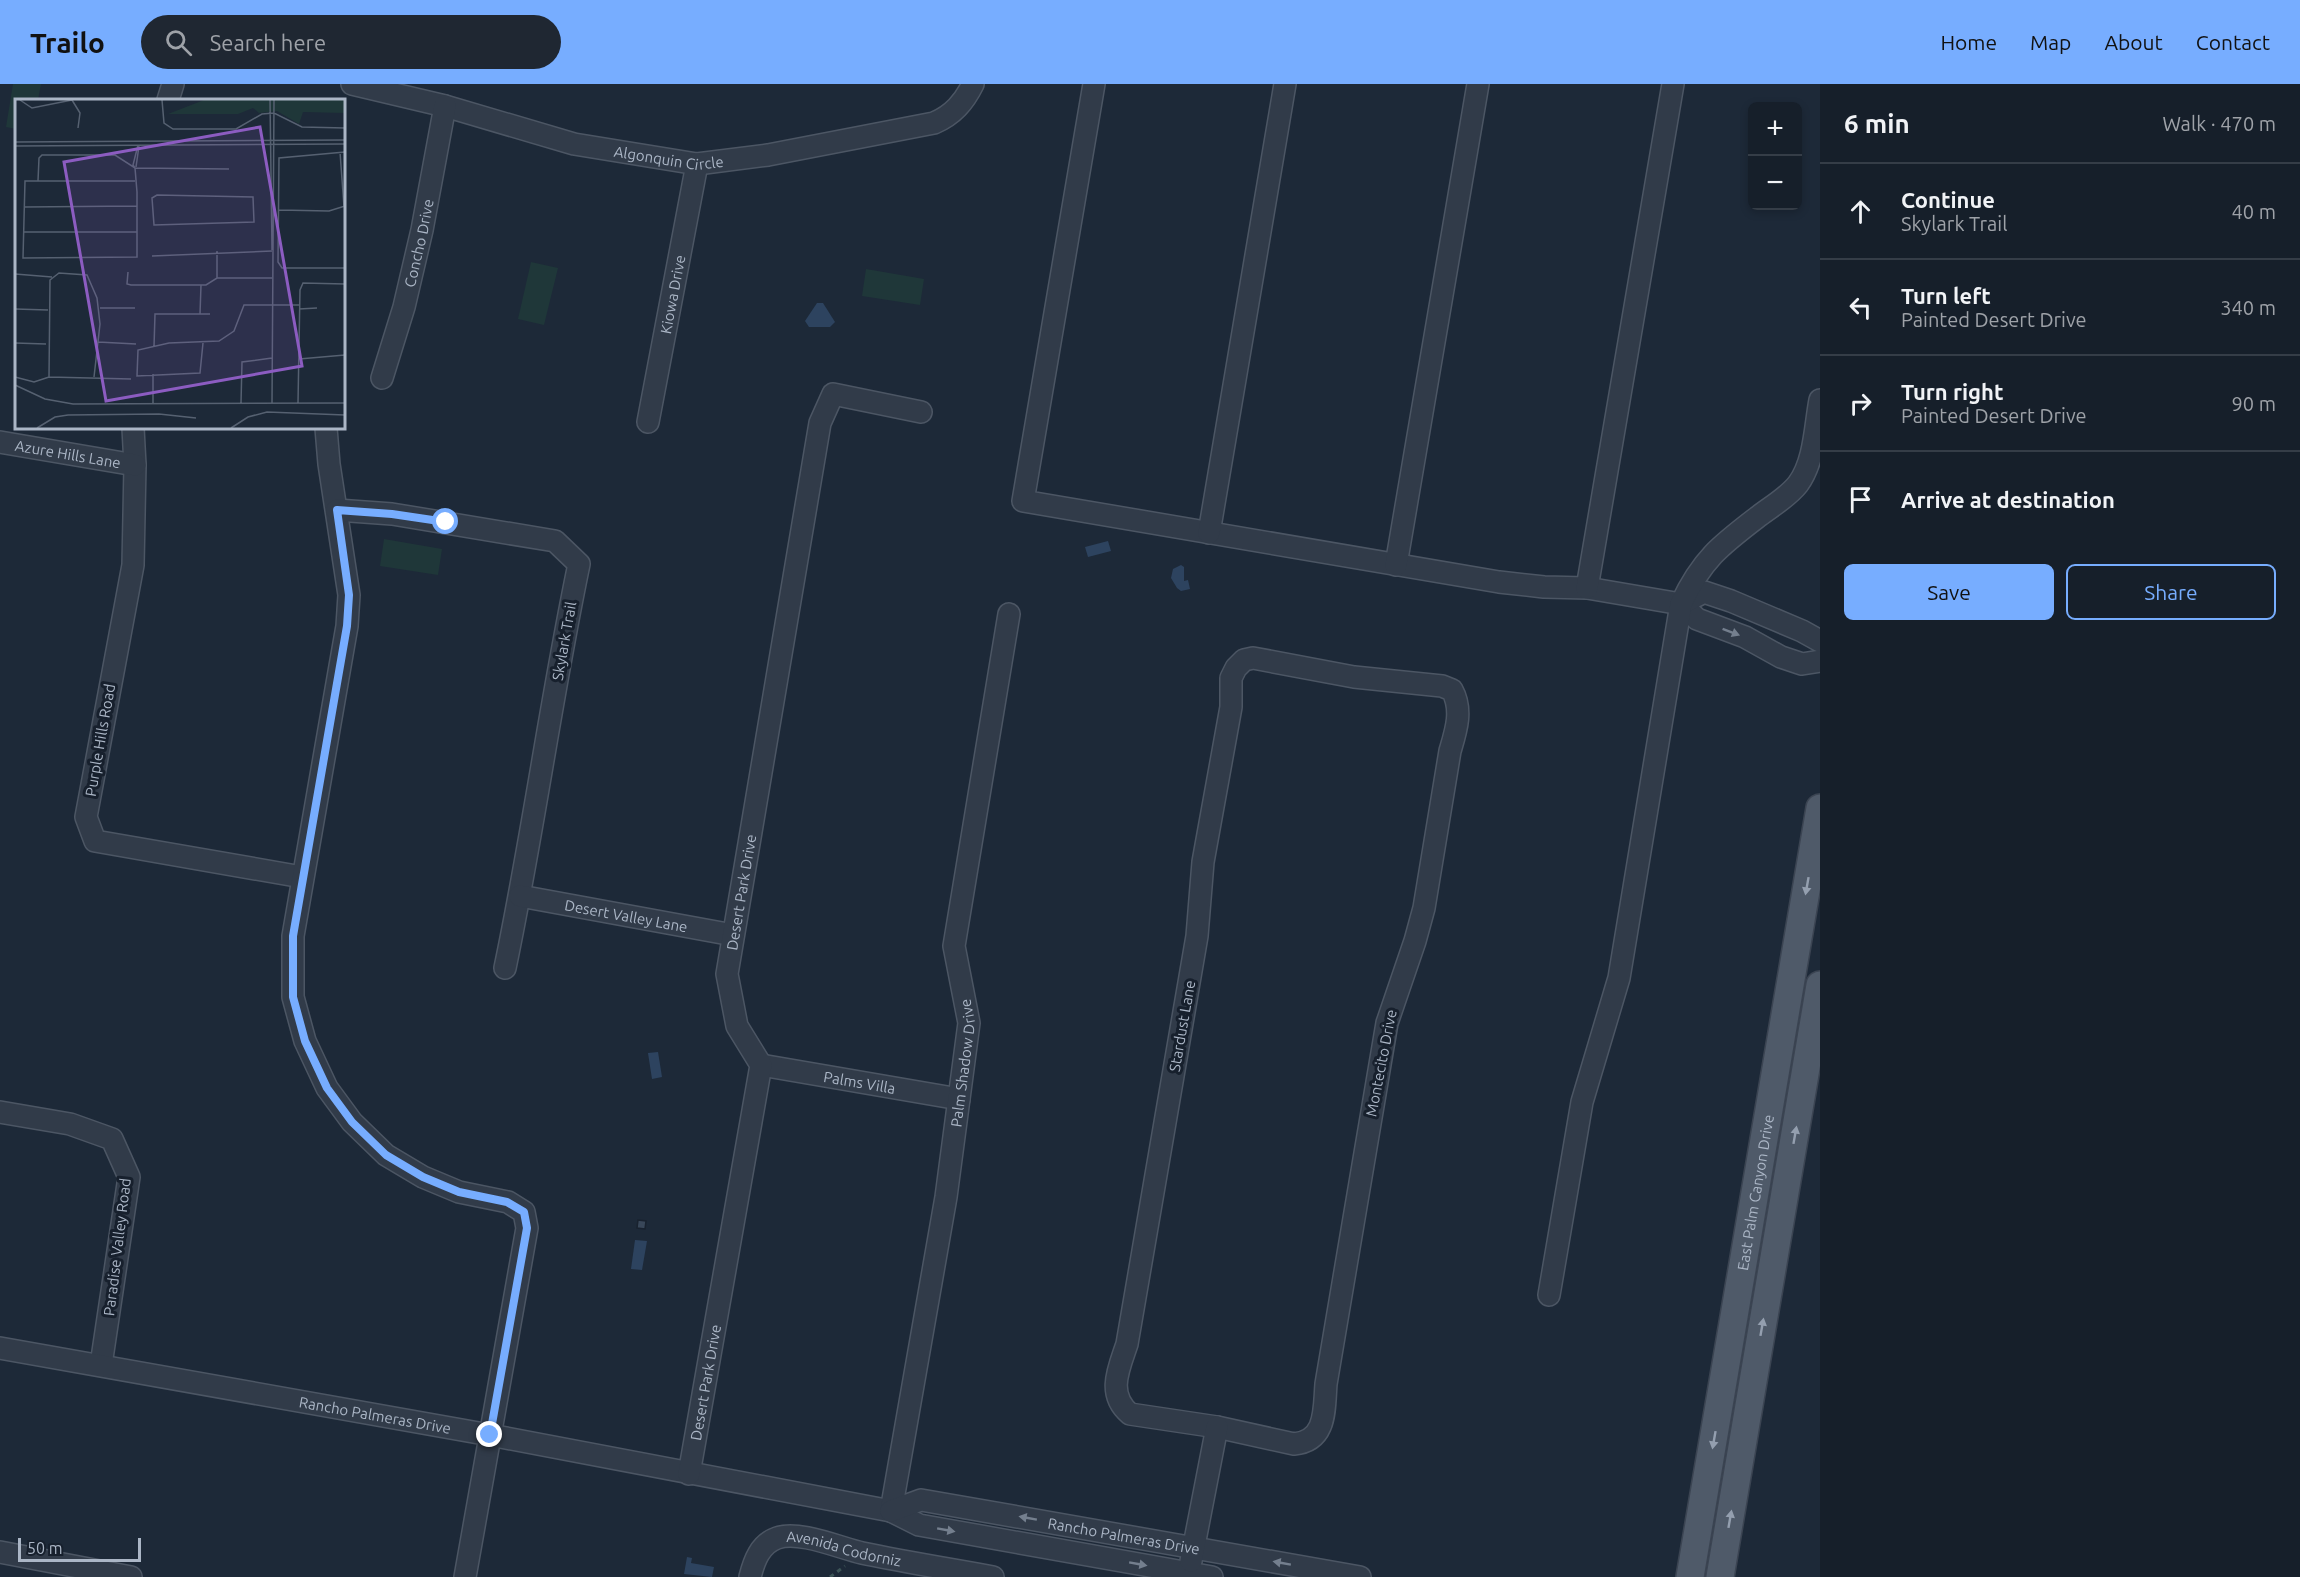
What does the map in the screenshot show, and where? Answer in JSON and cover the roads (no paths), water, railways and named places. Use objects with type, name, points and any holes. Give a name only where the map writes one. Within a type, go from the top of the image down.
[{"type":"main road","name":"East Palm Canyon Drive","points":[[1690,1577],[1820,808]]},
{"type":"main road","name":"East Palm Canyon Drive","points":[[1720,1577],[1820,985]]},
{"type":"street","points":[[168,99],[173,84]]},
{"type":"street","name":"Algonquin Circle","points":[[352,84],[445,106],[574,144],[697,164],[768,155],[934,123],[949,116],[967,96],[973,84]]},
{"type":"street","points":[[1094,84],[1023,501],[1499,582],[1544,587],[1587,588],[1681,604],[1697,619],[1745,637],[1781,657],[1802,664],[1820,661]]},
{"type":"street","points":[[1209,533],[1285,84]]},
{"type":"street","points":[[1396,565],[1478,84]]},
{"type":"street","points":[[1587,588],[1673,84]]},
{"type":"street","name":"Concho Drive","points":[[382,378],[404,307],[422,230],[445,106]]},
{"type":"street","name":"Kiowa Drive","points":[[648,422],[697,164]]},
{"type":"street","name":"Desert Park Drive","points":[[689,1474],[761,1065],[737,1026],[726,974],[820,423],[833,394],[921,412]]},
{"type":"street","points":[[1549,1295],[1582,1102],[1619,978],[1681,604],[1690,584],[1706,559],[1729,538],[1785,497],[1798,484],[1811,451],[1820,400]]},
{"type":"street","name":"Purple Hills Road","points":[[133,429],[134,565],[86,817],[95,842],[302,877]]},
{"type":"street","points":[[326,429],[329,464],[349,595],[347,626],[293,936],[293,997],[305,1041],[327,1088],[352,1122],[386,1155],[423,1177],[459,1192],[507,1202],[524,1212],[527,1228],[465,1577]]},
{"type":"street","name":"Azure Hills Lane","points":[[0,442],[135,465]]},
{"type":"street","name":"Skylark Trail","points":[[337,510],[392,514],[555,542],[579,564],[566,623],[520,896],[505,968]]},
{"type":"street","points":[[1681,604],[1704,592],[1802,631],[1820,641]]},
{"type":"street","name":"Palm Shadow Drive","points":[[891,1511],[946,1197],[969,1023],[954,946],[1009,614]]},
{"type":"street","name":"Stardust Lane","points":[[1217,1426],[1130,1414],[1124,1409],[1116,1391],[1116,1377],[1127,1344],[1197,936],[1203,862],[1231,707],[1232,678],[1236,668],[1244,660],[1253,658],[1354,677]]},
{"type":"street","name":"Montecito Drive","points":[[1217,1426],[1294,1444],[1306,1443],[1317,1434],[1322,1423],[1326,1384],[1387,1023],[1415,942],[1424,908],[1456,728],[1457,699],[1452,690],[1442,686],[1354,677]]},
{"type":"street","name":"Desert Valley Lane","points":[[520,896],[733,935]]},
{"type":"street","name":"Palms Villa","points":[[761,1065],[959,1099]]},
{"type":"street","name":"Paradise Valley Road","points":[[0,1112],[70,1124],[112,1139],[129,1177],[101,1365]]},
{"type":"street","name":"Rancho Palmeras Drive","points":[[0,1348],[490,1435],[891,1511],[919,1525],[1188,1575],[1212,1577]]},
{"type":"street","points":[[1188,1575],[1217,1426]]},
{"type":"street","name":"Rancho Palmeras Drive","points":[[891,1511],[921,1500],[1360,1577]]},
{"type":"street","name":"Avenida Codorniz","points":[[750,1577],[754,1561],[767,1544],[777,1538],[798,1537],[863,1553],[993,1577]]},
{"type":"street","points":[[0,1552],[56,1570],[131,1577]]},
{"type":"water","points":[[817,303],[823,303],[835,322],[830,327],[809,327],[805,321]]},
{"type":"water","points":[[1108,541],[1111,551],[1088,557],[1085,547]]},
{"type":"water","points":[[1181,565],[1184,567],[1184,581],[1188,580],[1190,589],[1181,591],[1171,578],[1173,569]]},
{"type":"water","points":[[658,1052],[662,1077],[652,1079],[648,1053]]},
{"type":"water","points":[[635,1240],[647,1241],[642,1270],[631,1269]]},
{"type":"water","points":[[687,1557],[692,1558],[691,1563],[714,1567],[712,1577],[684,1574]]}]
